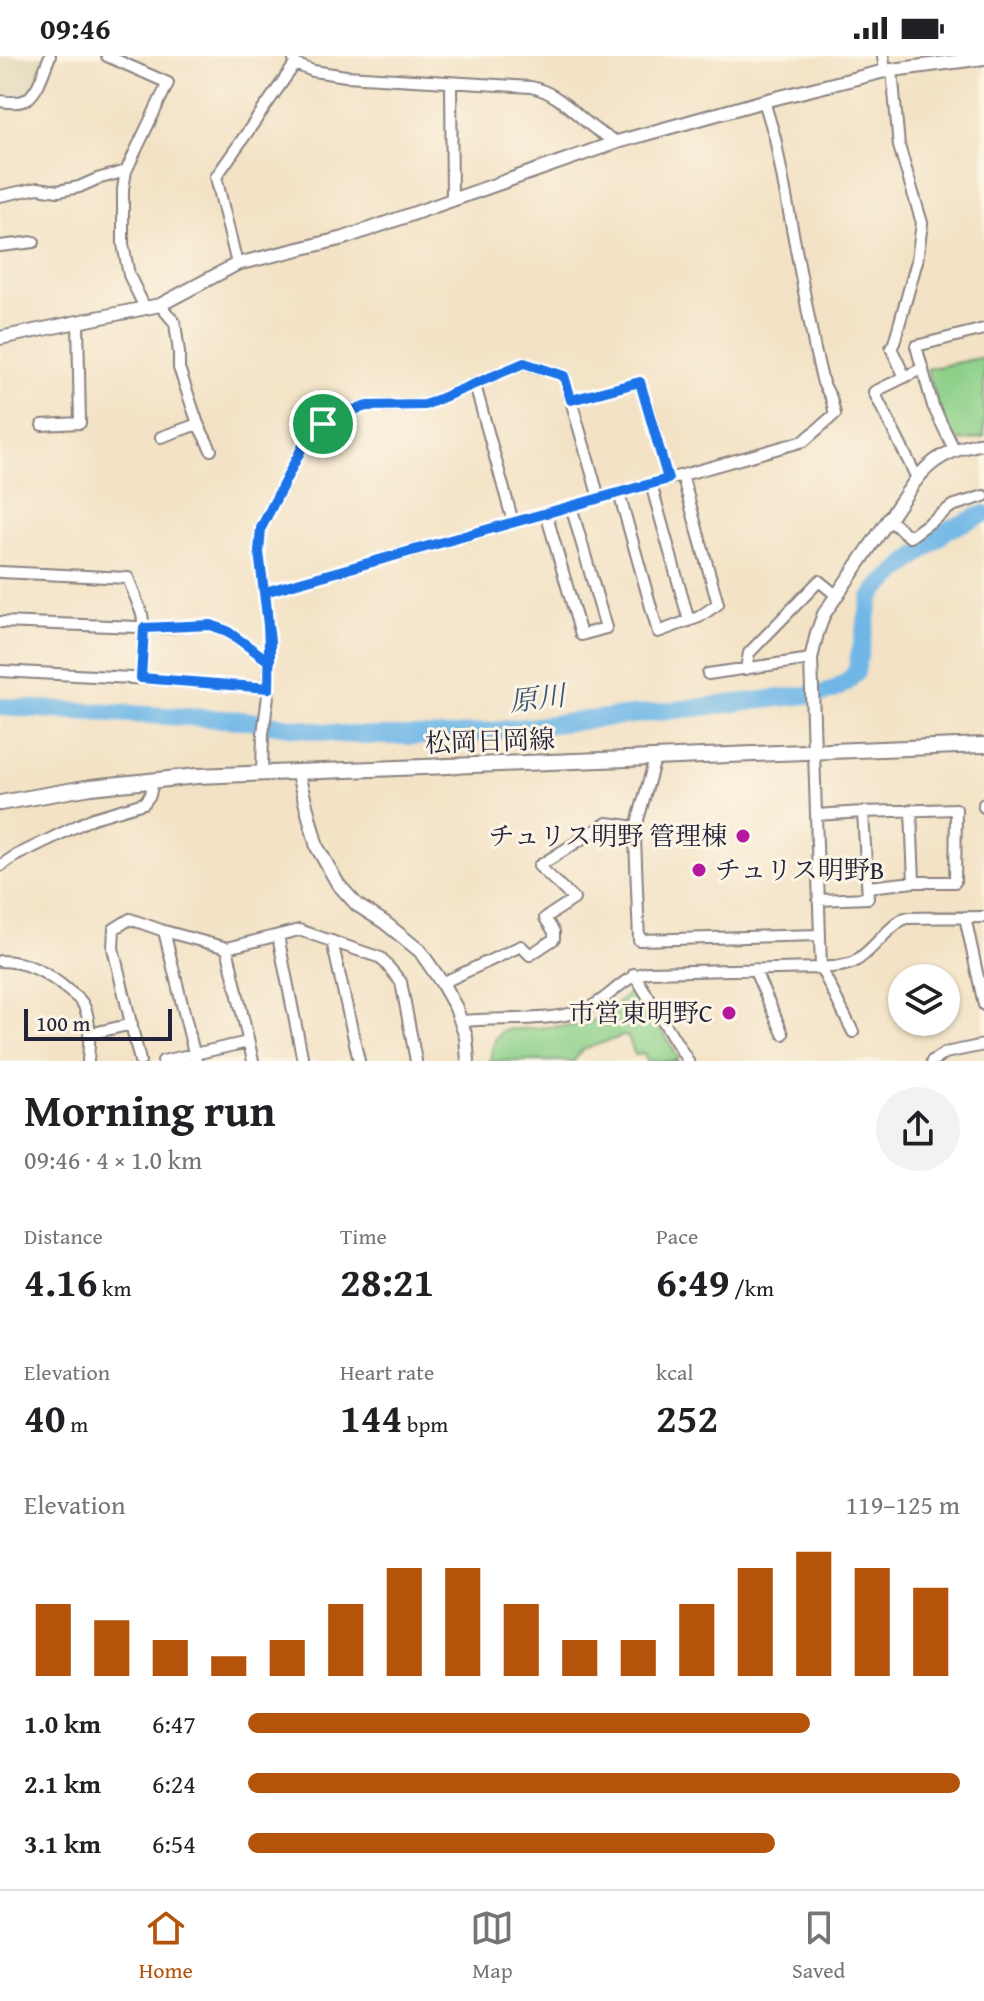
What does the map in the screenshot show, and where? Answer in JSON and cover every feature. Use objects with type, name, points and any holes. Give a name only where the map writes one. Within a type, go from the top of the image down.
[{"type":"main road","name":"松岡日岡線","points":[[0,803],[153,779],[262,772],[984,745]]},
{"type":"street","points":[[0,101],[16,102],[29,98],[50,56]]},
{"type":"street","points":[[107,56],[168,83],[126,171],[123,189],[123,244],[129,275],[145,308]]},
{"type":"street","points":[[883,56],[888,70],[899,146],[922,223],[917,261],[891,348],[905,377]]},
{"type":"street","points":[[0,338],[160,305],[237,264],[344,238],[617,142],[888,70],[984,58]]},
{"type":"street","points":[[237,264],[216,177],[294,60],[313,71],[346,76],[541,89],[564,103],[592,128],[617,142]]},
{"type":"street","points":[[451,83],[452,199]]},
{"type":"street","points":[[265,592],[804,441],[835,414],[815,350],[775,138],[764,101]]},
{"type":"street","points":[[0,196],[38,188],[58,191],[79,187],[126,171]]},
{"type":"street","points":[[0,246],[34,242]]},
{"type":"street","points":[[160,305],[175,323],[179,368],[198,424],[211,450]]},
{"type":"street","points":[[42,425],[80,423],[78,322]]},
{"type":"street","points":[[954,449],[933,406],[916,346],[984,329]]},
{"type":"street","points":[[262,772],[270,641],[259,552],[261,528],[292,465],[315,430],[367,406],[425,405],[524,363],[564,376],[599,498]]},
{"type":"street","points":[[917,478],[874,392],[923,368]]},
{"type":"street","points":[[571,400],[640,382],[668,479]]},
{"type":"street","points":[[475,385],[513,522]]},
{"type":"street","points":[[161,437],[198,424]]},
{"type":"street","points":[[853,1032],[821,968],[811,659],[824,614],[917,478],[954,449],[984,443]]},
{"type":"street","points":[[619,493],[658,632],[699,617],[718,604],[682,475]]},
{"type":"street","points":[[651,484],[689,621]]},
{"type":"street","points":[[889,520],[910,537],[952,506],[984,496]]},
{"type":"street","points":[[546,513],[581,635],[606,628],[571,506]]},
{"type":"street","points":[[0,572],[128,578],[144,628],[141,678]]},
{"type":"street","points":[[746,669],[749,653],[819,581],[836,595]]},
{"type":"street","points":[[0,622],[144,628],[211,625],[227,631],[270,662]]},
{"type":"street","points":[[708,674],[811,659]]},
{"type":"street","points":[[0,671],[269,688]]},
{"type":"street","points":[[655,759],[635,838],[639,940],[820,935]]},
{"type":"street","points":[[297,771],[317,847],[338,884],[357,905],[420,951],[442,983],[462,1021],[468,1061]]},
{"type":"street","points":[[0,866],[93,818],[144,803],[150,795],[153,779]]},
{"type":"street","points":[[816,815],[956,809],[955,882],[868,887]]},
{"type":"street","points":[[911,810],[914,882]]},
{"type":"street","points":[[818,900],[868,898],[863,812]]},
{"type":"street","points":[[442,983],[521,946],[530,955],[552,941],[554,934],[545,918],[574,899],[539,866],[607,823],[636,827]]},
{"type":"street","points":[[965,917],[984,1005]]},
{"type":"street","points":[[462,1021],[552,1017],[574,1013],[599,1002],[634,974],[845,965],[857,960],[905,918],[984,917]]},
{"type":"street","points":[[140,1061],[113,948],[114,929],[130,919],[227,948],[299,930],[381,958],[401,982],[416,1061]]},
{"type":"street","points":[[164,931],[195,1058]]},
{"type":"street","points":[[278,936],[303,1061]]},
{"type":"street","points":[[332,941],[359,1061]]},
{"type":"street","points":[[227,948],[253,1061]]},
{"type":"street","points":[[0,961],[16,961],[38,969],[82,1003],[89,1034],[88,1061]]},
{"type":"street","points":[[754,969],[783,1034]]},
{"type":"street","points":[[634,974],[688,1061]]},
{"type":"street","points":[[89,1034],[132,1024]]},
{"type":"street","points":[[163,1061],[195,1058],[248,1042]]},
{"type":"street","points":[[932,1061],[945,1053],[984,1045]]},
{"type":"shaded area","points":[[0,56],[46,56],[32,89],[25,93],[0,94]]},
{"type":"green space","points":[[984,357],[984,437],[958,440],[948,429],[927,369]]},
{"type":"green space","points":[[630,992],[640,994],[678,1057],[677,1061],[647,1061],[644,1054],[635,1055],[628,1037],[624,1036],[583,1049],[574,1061],[490,1061],[495,1040],[504,1030],[587,1023],[607,1012]]},
{"type":"waterway","name":"原川","points":[[0,707],[242,720],[338,734],[448,736],[824,693],[847,682],[856,672],[871,598],[879,587],[947,530],[984,514]]},
{"type":"place","name":"チュリス明野 管理棟","points":[[743,836]]},
{"type":"place","name":"チュリス明野B","points":[[699,870]]},
{"type":"place","name":"市営東明野C","points":[[729,1013]]},
{"type":"route","points":[[323,424],[306,440],[261,528],[259,552],[270,662],[227,631],[211,625],[144,628],[141,678],[269,688],[270,662],[270,641],[265,592],[668,479],[640,382],[571,400],[564,376],[524,363],[425,405],[367,406],[323,424]]}]
